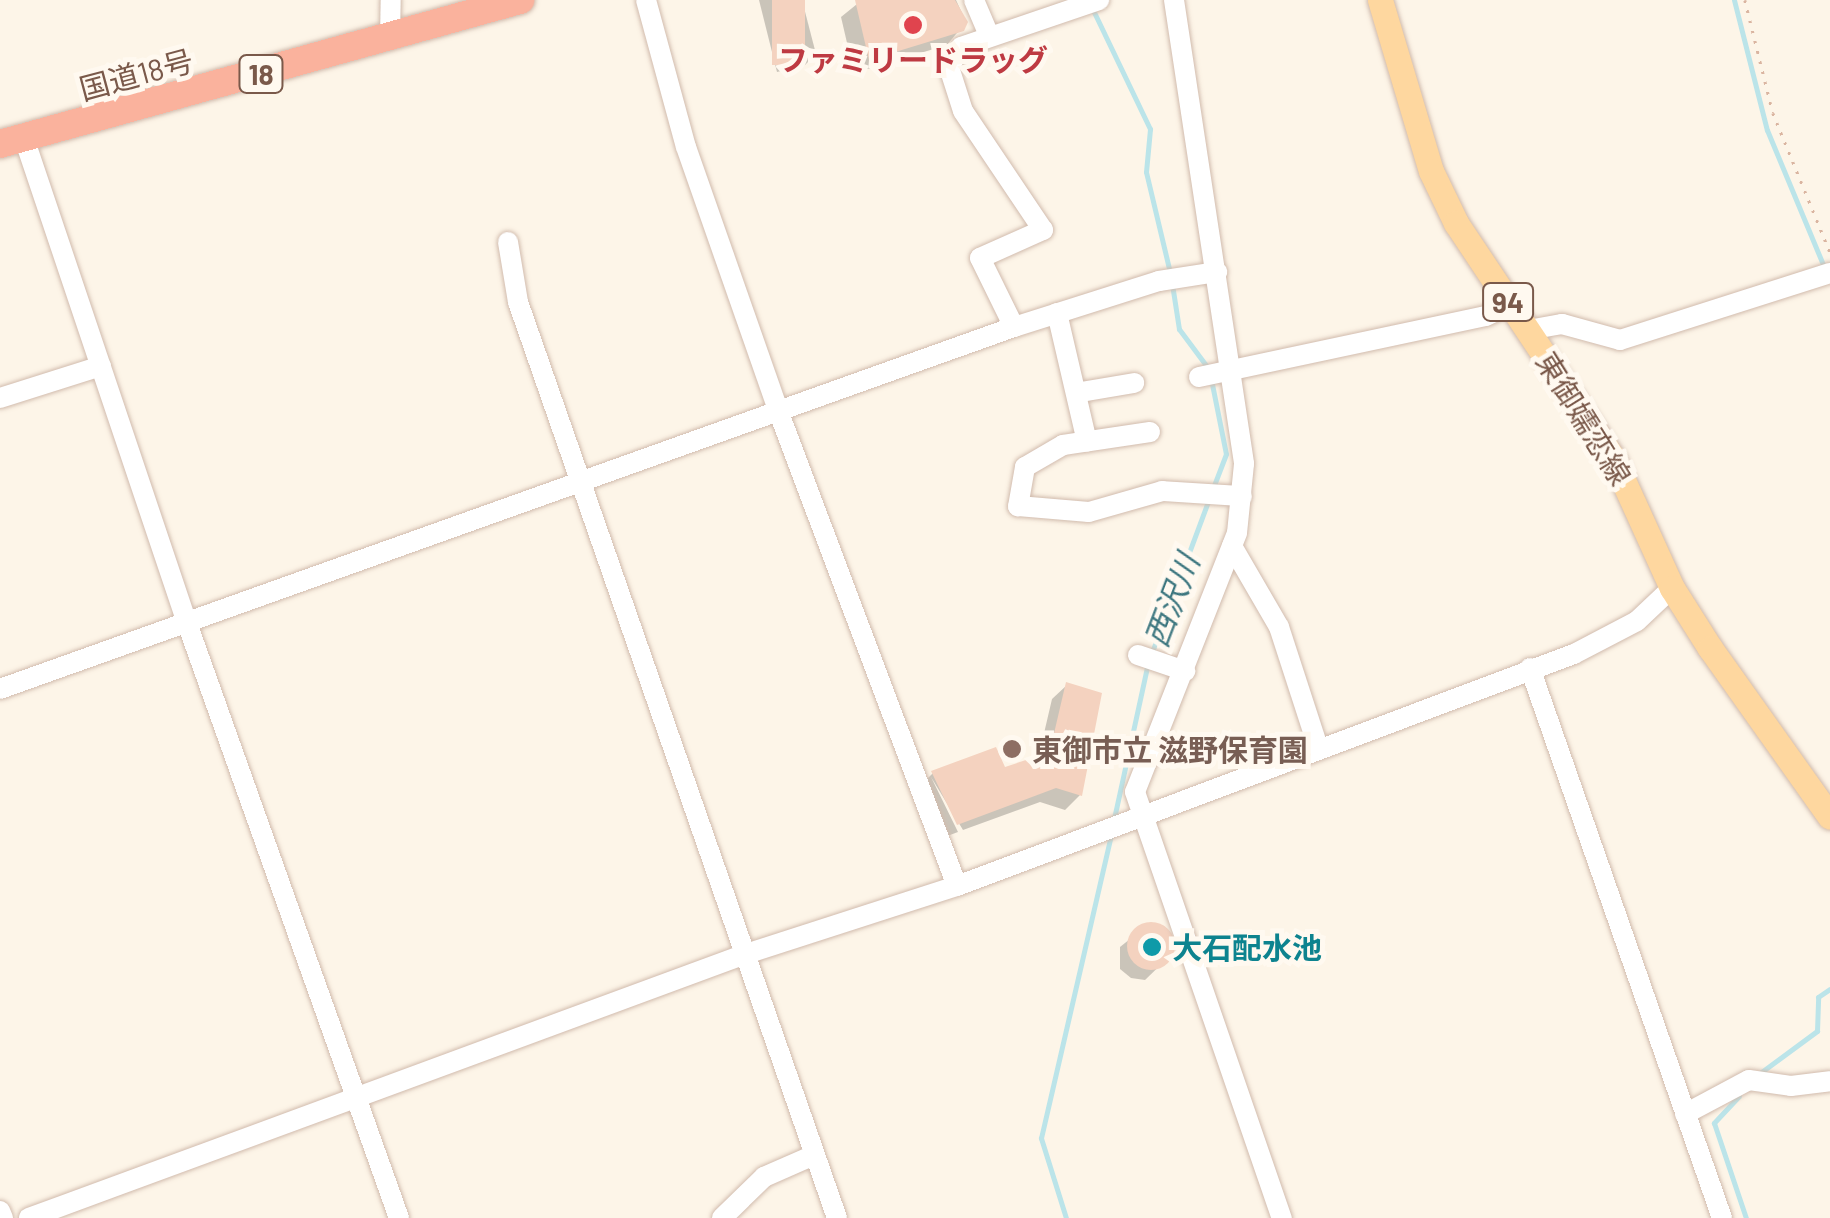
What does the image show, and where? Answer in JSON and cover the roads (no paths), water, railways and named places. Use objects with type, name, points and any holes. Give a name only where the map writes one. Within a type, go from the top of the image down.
[{"type":"highway","name":"国道18号","points":[[12,141],[520,0]]},
{"type":"main road","name":"東御嬬恋線","points":[[1380,0],[1437,186],[1631,491],[1672,588],[1830,817]]},
{"type":"street","points":[[390,39],[392,0]]},
{"type":"street","points":[[646,0],[686,147],[779,413],[957,886]]},
{"type":"street","points":[[974,0],[989,36]]},
{"type":"street","points":[[1014,327],[980,258],[1044,230],[963,111],[950,67],[961,46],[1100,0]]},
{"type":"street","points":[[1174,0],[1217,272],[1242,496],[1232,546],[1135,792],[1133,816],[1282,1218]]},
{"type":"street","points":[[12,141],[101,366],[187,623],[399,1218]]},
{"type":"street","points":[[508,242],[518,302],[837,1218]]},
{"type":"street","points":[[0,689],[1014,327],[1161,281],[1217,272]]},
{"type":"street","points":[[1528,330],[1562,324],[1620,340],[1830,273]]},
{"type":"street","points":[[1200,377],[1226,367],[1486,316],[1510,304]]},
{"type":"street","points":[[1057,313],[1081,392],[1088,442]]},
{"type":"street","points":[[0,398],[101,366]]},
{"type":"street","points":[[1081,392],[1134,383]]},
{"type":"street","points":[[1150,432],[1063,446],[1024,467],[1018,506],[1089,512],[1162,491],[1242,496]]},
{"type":"street","points":[[1232,546],[1279,627],[1318,747]]},
{"type":"street","points":[[30,1218],[743,956],[957,886],[1097,829],[1530,668],[1637,621],[1672,588]]},
{"type":"street","points":[[1138,656],[1185,670]]},
{"type":"street","points":[[1530,668],[1722,1218]]},
{"type":"street","points":[[1685,1114],[1749,1080],[1792,1086],[1830,1081]]},
{"type":"street","points":[[722,1218],[764,1177],[814,1155]]},
{"type":"waterway","points":[[1734,0],[1767,130],[1825,269]]},
{"type":"waterway","name":"西沢川","points":[[1093,10],[1150,129],[1146,172],[1170,273]]},
{"type":"waterway","name":"西沢川","points":[[1172,284],[1179,329],[1208,368]]},
{"type":"waterway","name":"西沢川","points":[[1211,379],[1226,454],[1213,488]]},
{"type":"waterway","name":"西沢川","points":[[1152,652],[1209,499]]},
{"type":"waterway","name":"西沢川","points":[[1113,823],[1148,663]]},
{"type":"waterway","name":"西沢川","points":[[1066,1218],[1041,1138],[1111,834]]},
{"type":"waterway","points":[[1760,1073],[1817,1031],[1818,997],[1830,989]]},
{"type":"waterway","points":[[1739,1096],[1714,1123],[1746,1218]]},
{"type":"place","name":"ファミリードラッグ","points":[[913,25]]},
{"type":"place","name":"東御市立 滋野保育園","points":[[1012,749]]},
{"type":"place","name":"大石配水池","points":[[1152,947]]}]
